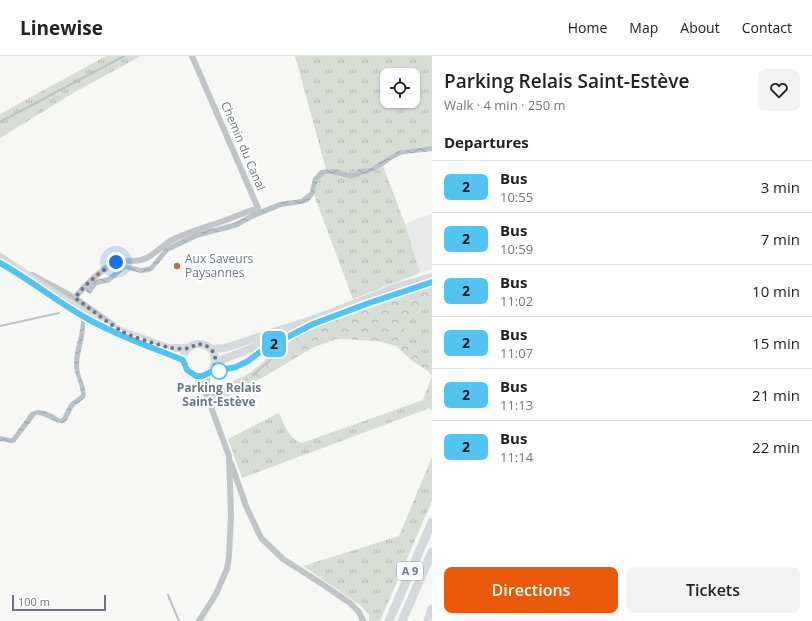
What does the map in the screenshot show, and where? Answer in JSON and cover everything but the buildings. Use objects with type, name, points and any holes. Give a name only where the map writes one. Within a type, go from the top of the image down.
[{"type":"highway","name":"A 9","points":[[389,621],[432,522]]},
{"type":"highway","name":"A 9","points":[[402,621],[432,552]]},
{"type":"highway","points":[[428,621],[432,609]]},
{"type":"main road","points":[[0,257],[88,315],[124,332],[168,348],[188,348],[199,344],[204,345],[211,349],[215,357],[216,362],[213,369],[207,374],[196,376],[187,370],[183,360],[188,348]]},
{"type":"main road","points":[[0,263],[86,319],[113,333],[183,360]]},
{"type":"main road","points":[[211,349],[225,348],[320,317],[400,286],[432,277]]},
{"type":"main road","points":[[216,362],[356,308],[432,282]]},
{"type":"street","name":"Chemin du Canal","points":[[75,298],[79,292],[105,269],[116,262],[138,261],[144,259],[181,235],[258,208],[192,56]]},
{"type":"street","points":[[21,270],[41,279],[75,298],[124,332]]},
{"type":"street","points":[[207,374],[207,396]]},
{"type":"street","points":[[196,376],[207,396],[246,506],[261,538],[283,559],[350,603],[359,612],[363,621]]},
{"type":"street","points":[[199,621],[216,594],[227,569],[231,515],[229,456]]},
{"type":"shaded area","points":[[432,213],[432,269],[420,273],[405,224]]},
{"type":"green space","points":[[106,56],[141,56],[75,92],[0,138],[0,114]]},
{"type":"green space","points":[[295,56],[432,56],[432,146],[398,151],[377,165],[355,172],[348,173],[337,169],[326,169]]},
{"type":"green space","points":[[383,166],[405,224],[420,273],[353,299],[314,195],[318,180],[324,175],[336,174],[340,177],[348,178],[373,172]]},
{"type":"green space","points":[[432,287],[432,302],[410,319],[405,327],[404,334],[412,349],[432,367],[432,371],[428,371],[411,360],[396,346],[378,341],[337,339],[314,347],[214,404],[209,391],[250,373],[271,355],[307,330]]},
{"type":"green space","points":[[432,302],[432,367],[412,349],[404,334],[405,327],[410,319]]},
{"type":"green space","points":[[432,376],[432,411],[430,408],[242,478],[228,439],[279,413],[290,435],[302,443],[423,400]]},
{"type":"green space","points":[[432,457],[432,501],[380,621],[369,621],[369,615],[361,606],[303,566],[399,536]]},
{"type":"water","points":[[432,146],[432,151],[401,155],[372,172],[353,178],[344,178],[332,174],[324,175],[318,180],[314,195],[308,202],[281,207],[252,219],[238,227],[197,238],[168,252],[153,270],[149,272],[141,273],[125,269],[110,282],[97,285],[90,294],[85,291],[95,280],[108,277],[123,264],[141,268],[150,266],[165,248],[195,233],[236,222],[250,214],[279,202],[301,199],[310,192],[313,178],[321,170],[337,169],[348,173],[355,172],[358,169],[370,168],[398,151]]},
{"type":"water","points":[[81,320],[85,322],[85,328],[79,367],[86,394],[85,398],[73,408],[65,422],[60,423],[44,416],[36,415],[15,442],[11,443],[0,441],[0,436],[12,438],[31,412],[42,410],[60,419],[62,418],[70,403],[81,395],[74,364]]},
{"type":"waterway","points":[[0,122],[124,56]]},
{"type":"waterway","points":[[0,326],[59,313]]},
{"type":"waterway","points":[[253,375],[276,355]]},
{"type":"waterway","points":[[214,395],[247,379]]},
{"type":"waterway","points":[[168,595],[179,621]]},
{"type":"bus line","name":"2","points":[[0,263],[32,282],[86,319],[113,333],[183,360],[184,366],[187,370],[196,376],[202,376],[211,372],[242,365],[264,349],[313,324],[432,282]]},
{"type":"place","name":"Aux Saveurs Paysannes","points":[[177,266]]},
{"type":"place","name":"Parking Relais Saint-Estève","points":[[219,371]]},
{"type":"route","points":[[116,262],[105,269],[79,292],[75,298],[124,332],[168,348],[188,348],[199,344],[208,346],[214,353],[215,357],[216,362],[213,369],[219,371]]}]
